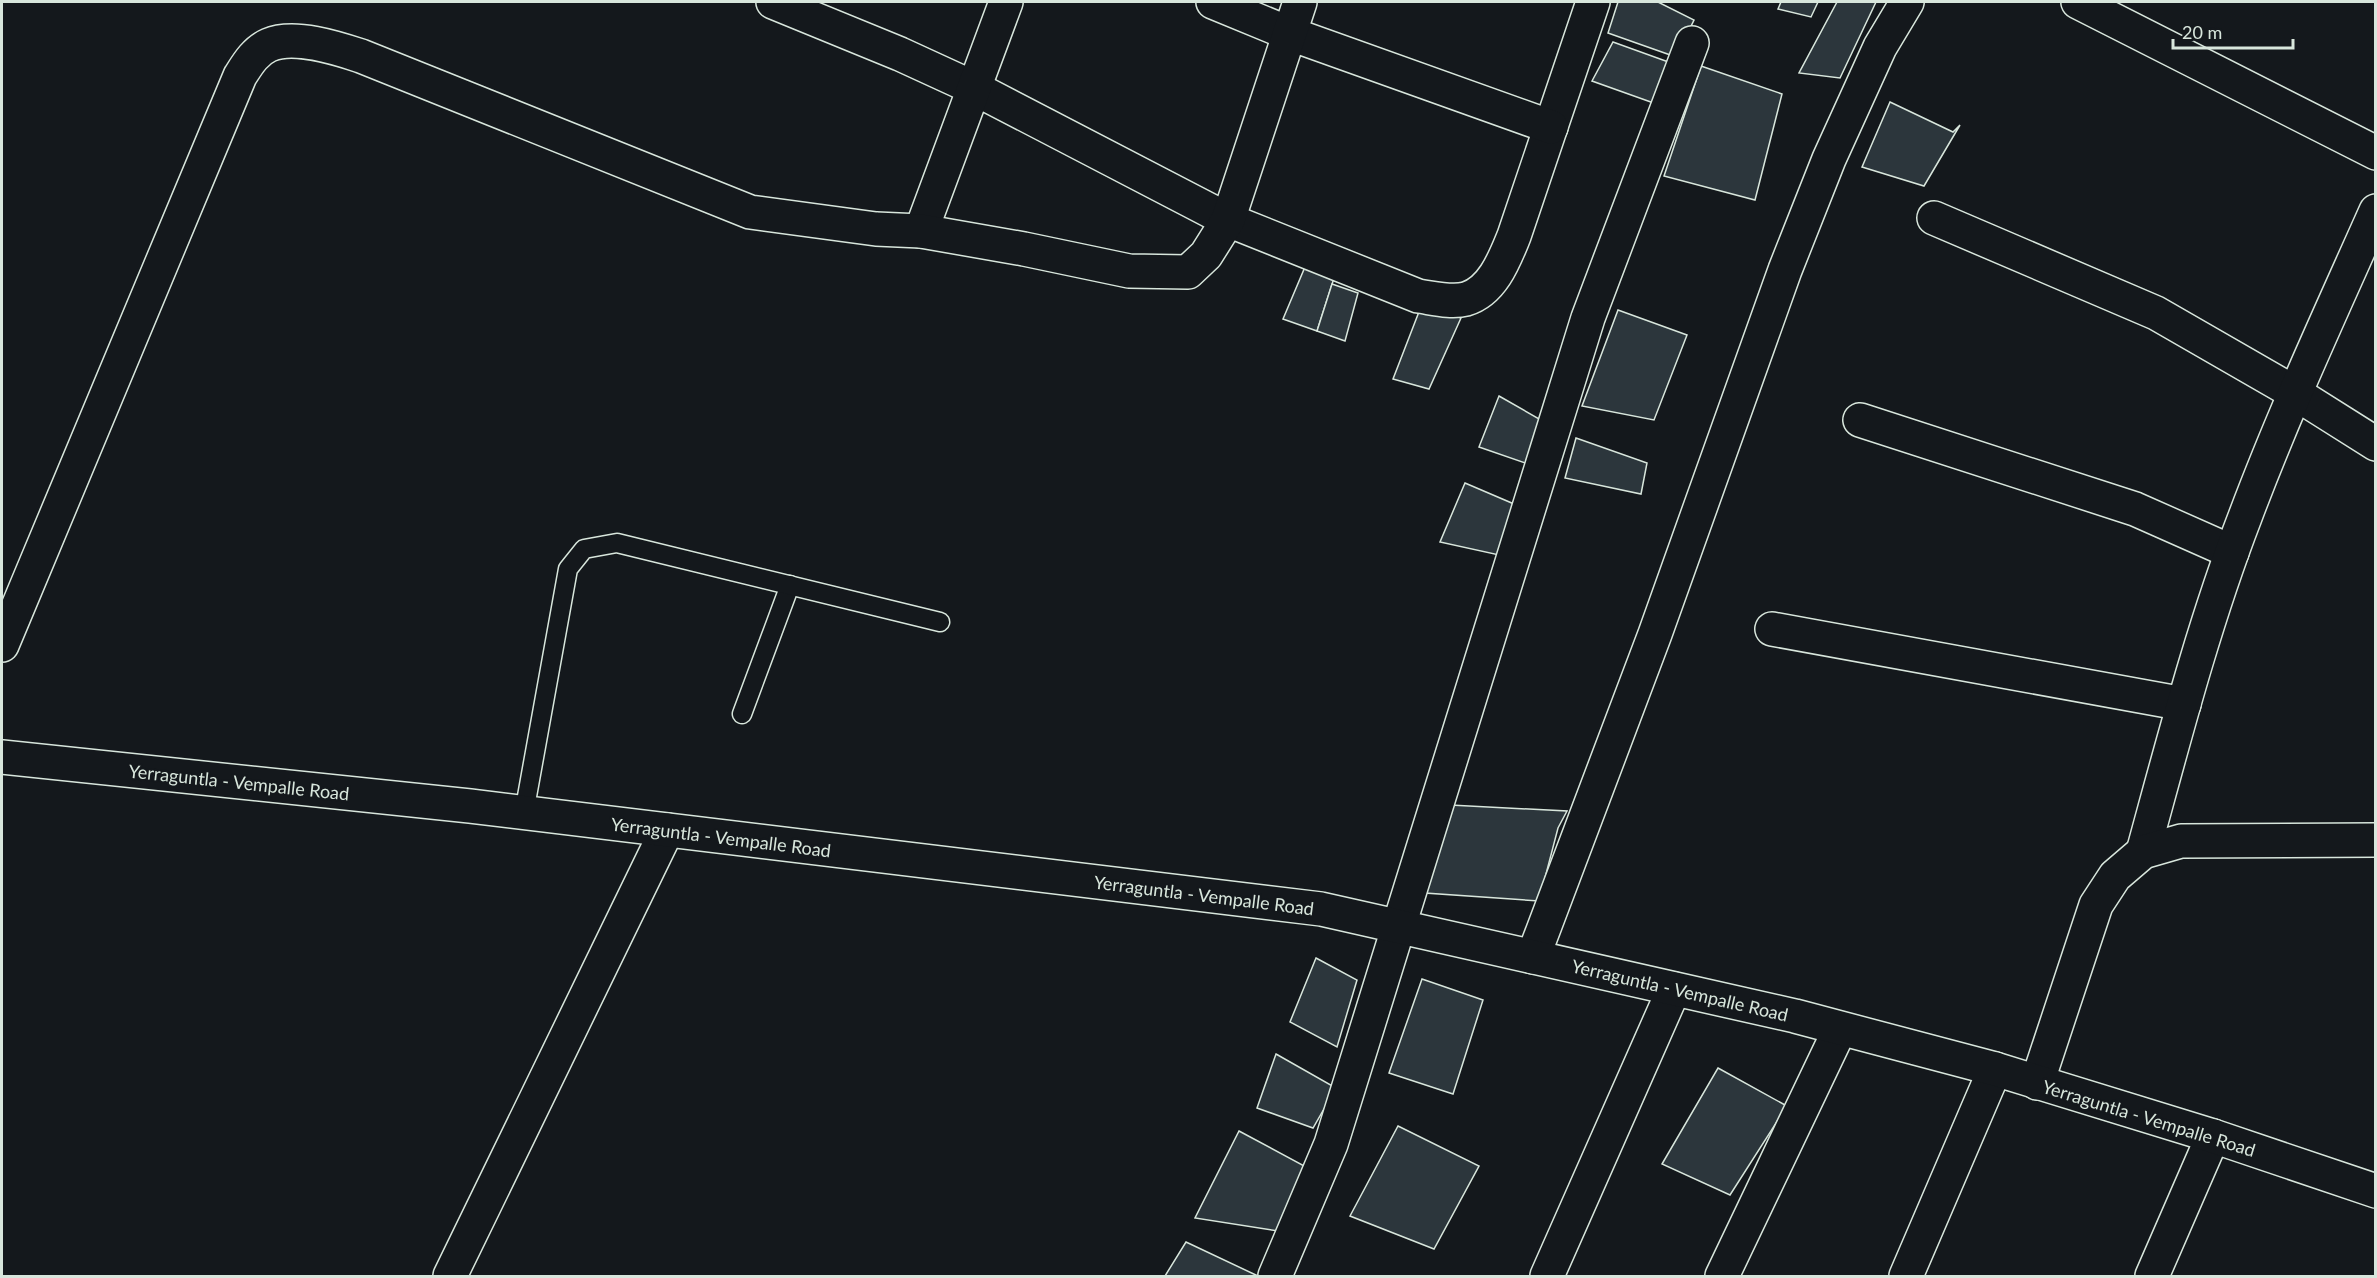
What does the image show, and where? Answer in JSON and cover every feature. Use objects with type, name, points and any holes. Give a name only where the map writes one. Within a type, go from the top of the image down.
[{"type":"main road","points":[[773,2],[900,54],[974,88],[1227,220],[1419,296],[1446,300],[1467,299],[1487,286],[1502,264],[1514,236],[1593,2]]},
{"type":"main road","points":[[921,231],[1006,2]]},
{"type":"main road","points":[[1213,2],[1288,33],[1551,127]]},
{"type":"main road","points":[[2,645],[240,76],[252,58],[269,45],[290,42],[313,43],[362,56],[750,212],[876,228],[921,231],[1129,271],[1188,272],[1206,255],[1227,220],[1300,2]]},
{"type":"main road","points":[[1533,957],[1655,634],[1785,270],[1829,159],[1880,47],[1907,2]]},
{"type":"main road","points":[[2078,2],[2376,153]]},
{"type":"main road","points":[[1275,1276],[1331,1144],[1588,318],[1692,43]]},
{"type":"main road","points":[[2143,852],[2184,704],[2232,552],[2295,393],[2376,211]]},
{"type":"main road","points":[[1934,218],[2156,313],[2295,393],[2376,444]]},
{"type":"main road","points":[[1860,420],[2135,509],[2232,552]]},
{"type":"main road","points":[[1772,629],[2184,704]]},
{"type":"main road","name":"Yerraguntla - Vempalle Road","points":[[2,757],[524,813],[1321,909],[1795,1016],[1995,1069],[2213,1136],[2376,1191]]},
{"type":"main road","points":[[450,1276],[667,830]]},
{"type":"main road","points":[[2037,1083],[2096,905],[2115,876],[2143,852],[2181,841],[2376,840]]},
{"type":"main road","points":[[1547,1276],[1674,989]]},
{"type":"main road","points":[[1722,1276],[1840,1029]]},
{"type":"main road","points":[[1906,1276],[1995,1069]]},
{"type":"main road","points":[[2152,1276],[2213,1136]]},
{"type":"lane","points":[[524,813],[568,569],[584,549],[617,543],[940,622]]},
{"type":"lane","points":[[742,714],[790,585]]},
{"type":"building","points":[[1618,2],[1658,2],[1694,20],[1676,57],[1608,33]]},
{"type":"building","points":[[1781,2],[1818,2],[1811,17],[1778,9]]},
{"type":"building","points":[[1837,2],[1876,2],[1840,78],[1799,73]]},
{"type":"building","points":[[1613,42],[1674,64],[1662,106],[1592,81]]},
{"type":"building","points":[[1701,66],[1782,94],[1755,200],[1664,176]]},
{"type":"building","points":[[1890,102],[1953,132],[1960,125],[1924,186],[1862,167]]},
{"type":"building","points":[[1305,267],[1335,275],[1317,331],[1283,319]]},
{"type":"building","points":[[1332,284],[1358,293],[1345,341],[1317,331]]},
{"type":"building","points":[[1422,304],[1461,318],[1429,389],[1393,379]]},
{"type":"building","points":[[1618,310],[1687,335],[1654,420],[1582,406]]},
{"type":"building","points":[[1499,396],[1548,424],[1534,466],[1479,447]]},
{"type":"building","points":[[1576,438],[1647,463],[1641,494],[1565,478]]},
{"type":"building","points":[[1465,483],[1521,507],[1499,555],[1440,542]]},
{"type":"building","points":[[1450,805],[1567,811],[1558,828],[1539,901],[1425,893]]},
{"type":"building","points":[[1316,958],[1357,980],[1337,1047],[1290,1022]]},
{"type":"building","points":[[1422,979],[1483,1000],[1453,1094],[1389,1073]]},
{"type":"building","points":[[1276,1054],[1336,1088],[1313,1128],[1257,1108]]},
{"type":"building","points":[[1718,1068],[1785,1105],[1792,1098],[1730,1195],[1662,1164]]},
{"type":"building","points":[[1398,1126],[1479,1166],[1434,1249],[1350,1216]]},
{"type":"building","points":[[1239,1131],[1308,1168],[1278,1231],[1195,1218]]},
{"type":"building","points":[[1186,1242],[1258,1276],[1165,1276]]}]
